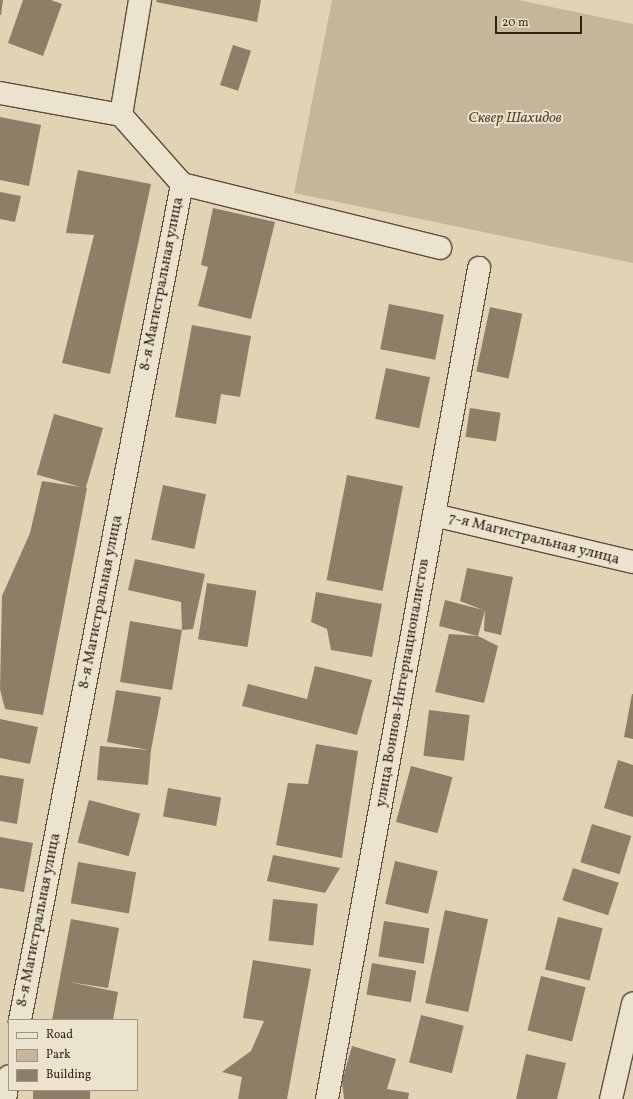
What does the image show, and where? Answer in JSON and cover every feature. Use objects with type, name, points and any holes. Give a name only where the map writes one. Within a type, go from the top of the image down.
[{"type":"street","points":[[121,115],[140,0]]},
{"type":"street","points":[[0,93],[121,115],[182,184],[440,248]]},
{"type":"street","name":"8-я Магистральная улица","points":[[20,1019],[182,184]]},
{"type":"street","name":"улица Воинов-Интернационалистов","points":[[327,1099],[479,268]]},
{"type":"street","name":"7-я Магистральная улица","points":[[434,515],[633,562]]},
{"type":"street","points":[[611,1099],[633,1004]]},
{"type":"street","points":[[5,1099],[8,1082]]},
{"type":"green space","name":"Сквер Шахидов","points":[[332,0],[518,0],[633,24],[633,263],[294,193]]},
{"type":"building","points":[[0,0],[3,0],[1,15],[0,15]]},
{"type":"building","points":[[23,0],[51,0],[62,4],[43,56],[8,43]]},
{"type":"building","points":[[157,0],[261,0],[257,22],[156,2]]},
{"type":"building","points":[[233,45],[251,51],[238,91],[220,85]]},
{"type":"building","points":[[0,117],[41,125],[29,186],[0,180]]},
{"type":"building","points":[[78,170],[151,184],[110,374],[62,363],[94,235],[66,233]]},
{"type":"building","points":[[0,192],[21,196],[15,222],[0,219]]},
{"type":"building","points":[[213,208],[275,222],[251,319],[198,306],[208,267],[201,265]]},
{"type":"building","points":[[389,304],[444,315],[435,360],[380,349]]},
{"type":"building","points":[[490,307],[522,314],[509,378],[476,372]]},
{"type":"building","points":[[192,325],[251,336],[240,397],[221,394],[216,424],[175,417]]},
{"type":"building","points":[[386,368],[430,377],[419,428],[375,419]]},
{"type":"building","points":[[470,408],[501,413],[496,441],[465,437]]},
{"type":"building","points":[[54,414],[103,428],[86,489],[37,475]]},
{"type":"building","points":[[347,475],[403,486],[383,591],[327,580]]},
{"type":"building","points":[[42,481],[87,488],[43,715],[5,709],[0,689],[2,596],[30,533]]},
{"type":"building","points":[[163,485],[206,494],[194,549],[151,540]]},
{"type":"building","points":[[135,559],[205,574],[193,629],[182,630],[181,602],[128,590]]},
{"type":"building","points":[[467,568],[513,577],[501,635],[484,631],[485,610],[478,636],[439,626],[445,600],[483,610],[460,601]]},
{"type":"building","points":[[207,583],[256,591],[247,647],[198,639]]},
{"type":"building","points":[[316,592],[382,604],[372,657],[331,650],[327,629],[311,622]]},
{"type":"building","points":[[130,621],[182,630],[172,690],[120,682]]},
{"type":"building","points":[[449,634],[478,636],[498,646],[484,703],[435,692]]},
{"type":"building","points":[[315,666],[372,680],[357,735],[242,706],[248,684],[307,699]]},
{"type":"building","points":[[116,690],[161,697],[151,750],[148,785],[97,780],[100,746],[149,750],[107,742]]},
{"type":"building","points":[[633,694],[633,739],[624,737]]},
{"type":"building","points":[[429,710],[470,715],[464,761],[423,756]]},
{"type":"building","points":[[0,719],[38,727],[30,764],[0,758]]},
{"type":"building","points":[[316,744],[358,751],[342,858],[276,845],[288,783],[308,784]]},
{"type":"building","points":[[618,760],[633,765],[633,817],[604,808]]},
{"type":"building","points":[[411,766],[453,777],[438,833],[396,822]]},
{"type":"building","points":[[0,775],[24,779],[17,824],[0,821]]},
{"type":"building","points":[[168,788],[221,797],[216,826],[163,817]]},
{"type":"building","points":[[89,800],[140,814],[129,856],[78,843]]},
{"type":"building","points":[[592,824],[631,836],[620,874],[580,862]]},
{"type":"building","points":[[0,837],[33,843],[24,892],[0,888]]},
{"type":"building","points":[[273,855],[340,868],[325,893],[267,881]]},
{"type":"building","points":[[395,861],[438,871],[428,914],[385,904]]},
{"type":"building","points":[[78,862],[136,872],[129,914],[71,903]]},
{"type":"building","points":[[573,868],[619,883],[608,915],[562,900]]},
{"type":"building","points":[[273,899],[318,904],[313,945],[269,941]]},
{"type":"building","points":[[445,910],[488,919],[468,1012],[425,1003]]},
{"type":"building","points":[[558,917],[603,928],[590,981],[545,969]]},
{"type":"building","points":[[71,919],[119,928],[108,988],[69,982],[118,992],[113,1019],[52,1019]]},
{"type":"building","points":[[384,921],[429,928],[424,964],[378,957]]},
{"type":"building","points":[[253,960],[311,969],[287,1099],[238,1099],[242,1077],[222,1072],[251,1051],[264,1021],[243,1018]]},
{"type":"building","points":[[372,963],[416,971],[411,1002],[366,995]]},
{"type":"building","points":[[541,976],[586,987],[572,1041],[527,1030]]},
{"type":"building","points":[[421,1015],[464,1026],[452,1073],[409,1063]]},
{"type":"building","points":[[352,1046],[396,1059],[387,1089],[409,1093],[408,1099],[344,1099],[342,1081]]},
{"type":"building","points":[[526,1054],[566,1063],[557,1099],[516,1099]]},
{"type":"building","points":[[33,1091],[90,1091],[90,1099],[33,1099]]}]
